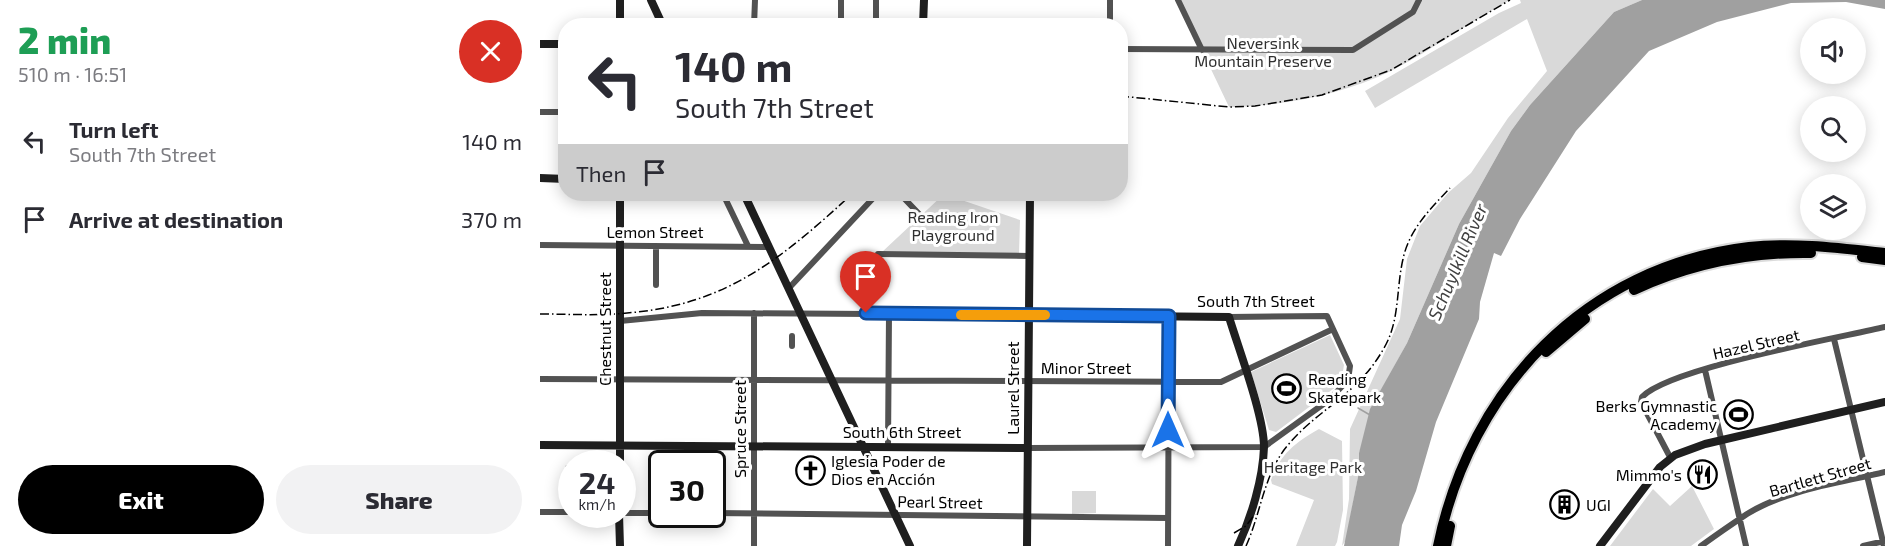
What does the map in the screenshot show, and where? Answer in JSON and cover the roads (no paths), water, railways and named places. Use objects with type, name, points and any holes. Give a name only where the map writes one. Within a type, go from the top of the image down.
[{"type":"highway","points":[[1438,546],[1454,486],[1480,427],[1498,398],[1532,356],[1557,331],[1611,294],[1676,264],[1748,247],[1781,244],[1885,253]]},
{"type":"highway","points":[[1446,546],[1459,491],[1475,451],[1496,413],[1538,359],[1590,315],[1624,294],[1658,279],[1725,259],[1785,252],[1830,253],[1885,260]]},
{"type":"street","points":[[620,0],[620,18]]},
{"type":"street","points":[[651,0],[659,18]]},
{"type":"street","points":[[754,18],[755,0]]},
{"type":"street","points":[[841,0],[841,18]]},
{"type":"street","points":[[876,0],[876,18]]},
{"type":"street","points":[[923,18],[924,0]]},
{"type":"street","points":[[1110,0],[1110,18]]},
{"type":"street","points":[[1178,0],[1202,50]]},
{"type":"street","points":[[1128,49],[1353,50],[1413,12],[1419,0]]},
{"type":"street","points":[[540,44],[558,44]]},
{"type":"street","points":[[540,112],[558,112]]},
{"type":"street","points":[[540,178],[558,179]]},
{"type":"street","name":"Chestnut Street","points":[[620,201],[620,447]]},
{"type":"street","points":[[726,201],[748,246]]},
{"type":"street","points":[[747,201],[910,546]]},
{"type":"street","points":[[789,288],[868,201]]},
{"type":"street","points":[[907,201],[920,214]]},
{"type":"street","name":"Laurel Street","points":[[1027,546],[1030,201]]},
{"type":"street","name":"Lemon Street","points":[[540,245],[769,247]]},
{"type":"street","points":[[656,246],[656,285]]},
{"type":"street","points":[[878,254],[1029,256]]},
{"type":"street","name":"South 7th Street","points":[[620,321],[691,313],[800,312],[1327,316],[1333,328]]},
{"type":"street","name":"Spruce Street","points":[[754,313],[754,546]]},
{"type":"street","points":[[888,447],[889,314]]},
{"type":"street","points":[[1168,546],[1169,316]]},
{"type":"street","points":[[1229,317],[1264,447],[1248,518],[1238,546]]},
{"type":"street","name":"Hazel Street","points":[[1670,457],[1641,400],[1644,394],[1665,383],[1705,370],[1885,327]]},
{"type":"street","points":[[1264,447],[1343,389],[1348,380],[1350,366],[1333,328]]},
{"type":"street","name":"Minor Street","points":[[540,379],[1221,382],[1333,328]]},
{"type":"street","points":[[792,336],[792,346]]},
{"type":"street","points":[[1834,339],[1884,543],[1863,546]]},
{"type":"street","points":[[1705,370],[1746,546]]},
{"type":"street","points":[[1600,546],[1670,457],[1721,440],[1885,402]]},
{"type":"street","name":"South 6th Street","points":[[540,446],[1264,447]]},
{"type":"street","name":"Bartlett Street","points":[[1701,546],[1740,520],[1790,496],[1885,472]]},
{"type":"street","points":[[540,512],[558,512]]},
{"type":"street","name":"Pearl Street","points":[[726,513],[1168,518]]},
{"type":"street","points":[[620,546],[621,528]]},
{"type":"water","name":"Schuylkill River","points":[[1642,0],[1885,0],[1885,9],[1846,2],[1791,3],[1717,22],[1649,51],[1576,131],[1520,219],[1501,256],[1494,253],[1480,302],[1479,319],[1436,422],[1416,491],[1402,525],[1399,546],[1344,546],[1359,472],[1359,453],[1370,409],[1407,343],[1459,224],[1511,131],[1530,105],[1614,12]]},
{"type":"waterway","points":[[1358,408],[1370,415]]},
{"type":"railway","points":[[1128,97],[1229,107],[1255,106],[1322,95],[1391,70],[1510,0]]},
{"type":"railway","points":[[1246,546],[1268,481],[1280,456],[1300,432],[1362,378],[1384,348],[1393,327],[1406,248],[1421,220],[1450,188]]},
{"type":"railway","points":[[540,314],[627,313],[663,308],[724,289],[776,258],[844,201]]},
{"type":"railway","points":[[1234,533],[1246,526],[1255,514]]},
{"type":"place","name":"Reading Skatepark","points":[[1287,388]]},
{"type":"place","name":"Berks Gymnastic Academy","points":[[1738,415]]},
{"type":"place","name":"Iglesia Poder de Dios en Acción","points":[[810,470]]},
{"type":"place","name":"Mimmo's","points":[[1703,475]]},
{"type":"place","name":"UGI","points":[[1565,505]]},
{"type":"park label","name":"Neversink Mountain Preserve","points":[[1263,52]]},
{"type":"park label","name":"Reading Iron Playground","points":[[953,226]]},
{"type":"park label","name":"Heritage Park","points":[[1313,467]]}]
